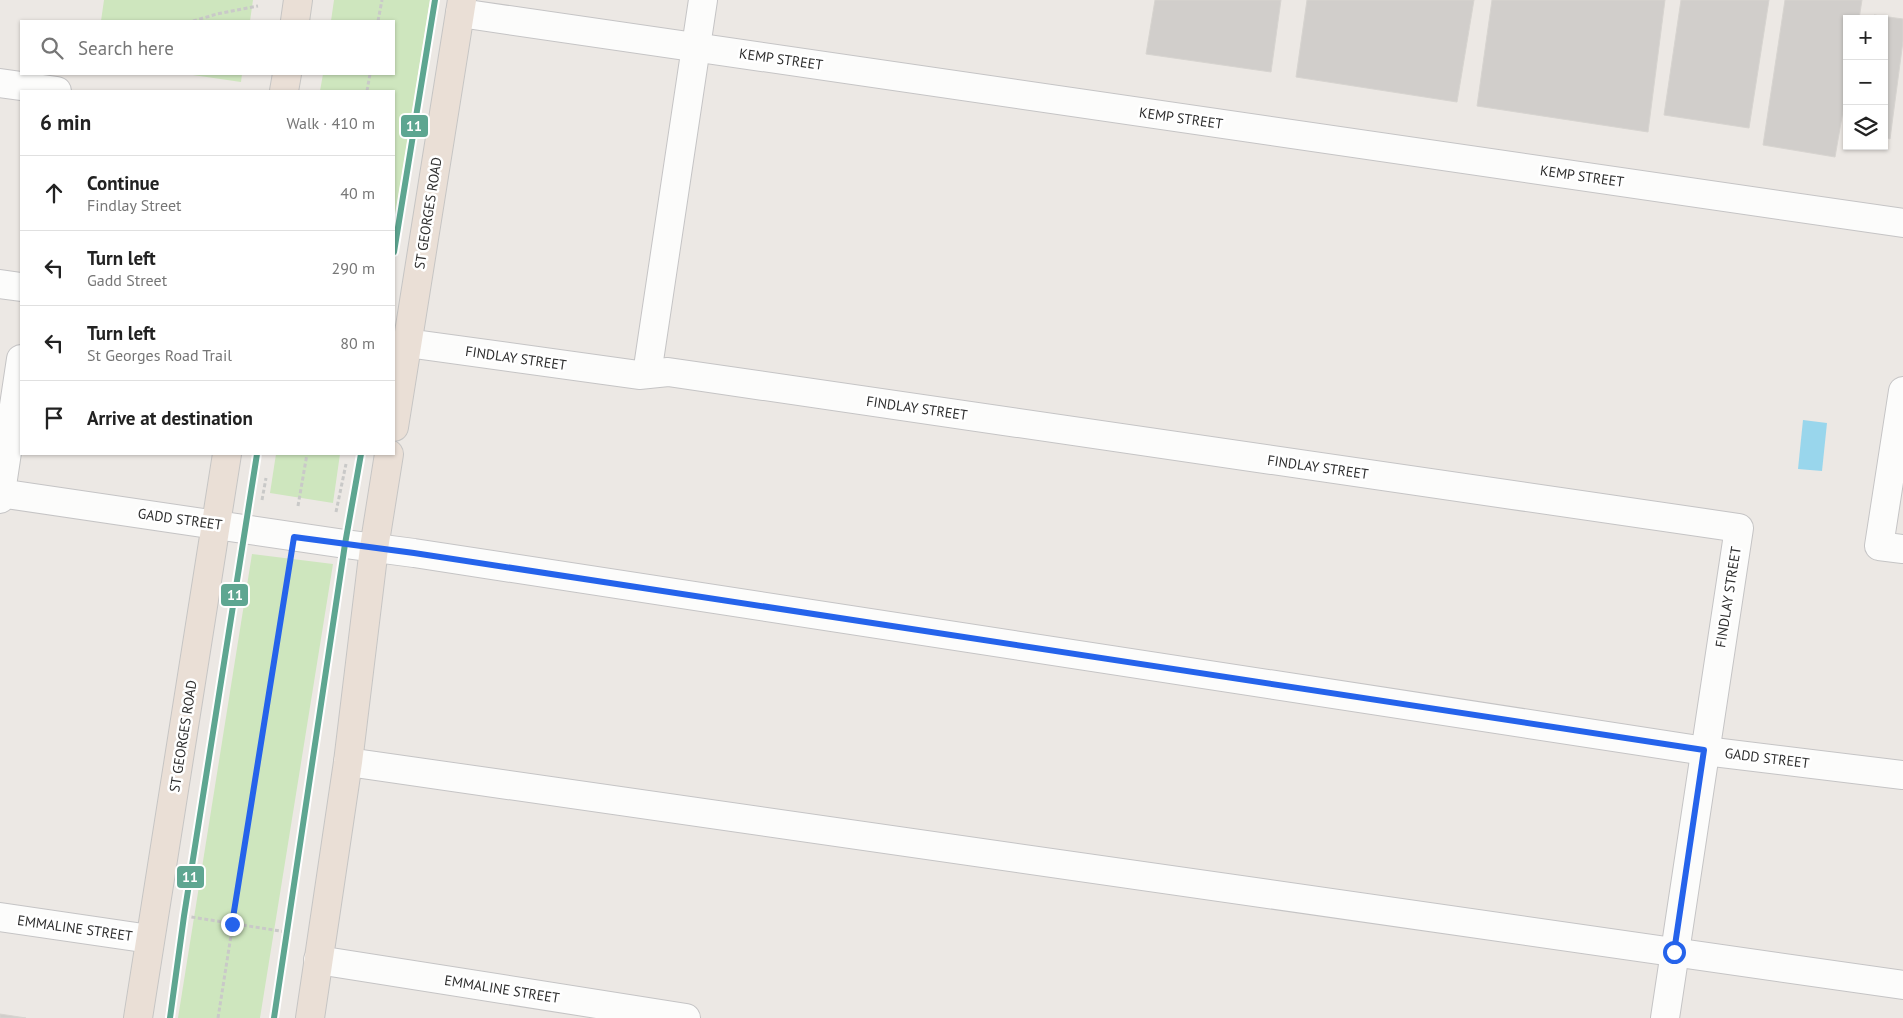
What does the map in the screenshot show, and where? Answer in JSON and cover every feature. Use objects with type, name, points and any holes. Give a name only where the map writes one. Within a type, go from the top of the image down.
[{"type":"highway","points":[[295,20],[298,0]]},
{"type":"highway","name":"ST GEORGES ROAD","points":[[395,420],[461,6]]},
{"type":"highway","points":[[284,90],[287,75]]},
{"type":"highway","name":"ST GEORGES ROAD","points":[[138,1018],[228,455]]},
{"type":"highway","points":[[310,1018],[348,762],[374,548],[389,455]]},
{"type":"street","points":[[647,374],[703,0]]},
{"type":"street","name":"KEMP STREET","points":[[461,6],[697,47],[1903,223]]},
{"type":"street","points":[[0,83],[50,90]]},
{"type":"street","points":[[0,284],[20,287]]},
{"type":"street","name":"FINDLAY STREET","points":[[407,343],[639,375],[668,372],[1739,528],[1665,1018]]},
{"type":"street","points":[[0,495],[20,365]]},
{"type":"street","points":[[1903,391],[1879,546],[1903,549]]},
{"type":"street","name":"GADD STREET","points":[[0,495],[374,548],[1704,750],[1903,775]]},
{"type":"street","points":[[348,762],[1903,986]]},
{"type":"street","name":"EMMALINE STREET","points":[[0,917],[150,939]]},
{"type":"street","name":"EMMALINE STREET","points":[[321,949],[686,1018]]},
{"type":"path","points":[[378,20],[382,0]]},
{"type":"path","points":[[197,20],[258,6]]},
{"type":"path","points":[[367,90],[370,75]]},
{"type":"path","points":[[218,1018],[307,455]]},
{"type":"path","points":[[336,512],[346,464]]},
{"type":"path","points":[[262,500],[266,478]]},
{"type":"path","points":[[155,912],[232,924],[321,949]]},
{"type":"green space","points":[[104,0],[253,0],[250,20],[101,20]]},
{"type":"green space","points":[[334,0],[430,0],[395,217],[395,90],[320,90],[323,75],[395,75],[395,20],[331,20]]},
{"type":"green space","points":[[193,75],[242,75],[241,82]]},
{"type":"green space","points":[[276,455],[340,455],[333,503],[270,493]]},
{"type":"green space","points":[[252,554],[333,564],[260,1018],[178,1018]]},
{"type":"water","points":[[1803,420],[1827,423],[1822,471],[1798,469]]},
{"type":"building","points":[[1155,0],[1281,0],[1271,72],[1146,54]]},
{"type":"building","points":[[1307,0],[1474,0],[1457,102],[1296,77]]},
{"type":"building","points":[[1492,0],[1665,0],[1648,132],[1477,106]]},
{"type":"building","points":[[1681,0],[1769,0],[1749,128],[1664,115]]},
{"type":"building","points":[[1785,0],[1862,0],[1860,15],[1843,15],[1843,111],[1835,157],[1763,145]]},
{"type":"building","points":[[1888,17],[1903,19],[1903,41],[1890,139],[1888,138]]},
{"type":"building","points":[[0,1014],[26,1018],[0,1018]]},
{"type":"transit line","name":"11","points":[[395,246],[435,0]]},
{"type":"transit line","name":"11","points":[[170,1018],[184,916],[257,455]]},
{"type":"transit line","name":"11","points":[[274,1018],[345,544],[361,455]]},
{"type":"route","points":[[232,924],[294,537],[414,553],[1704,750],[1674,952]]}]
